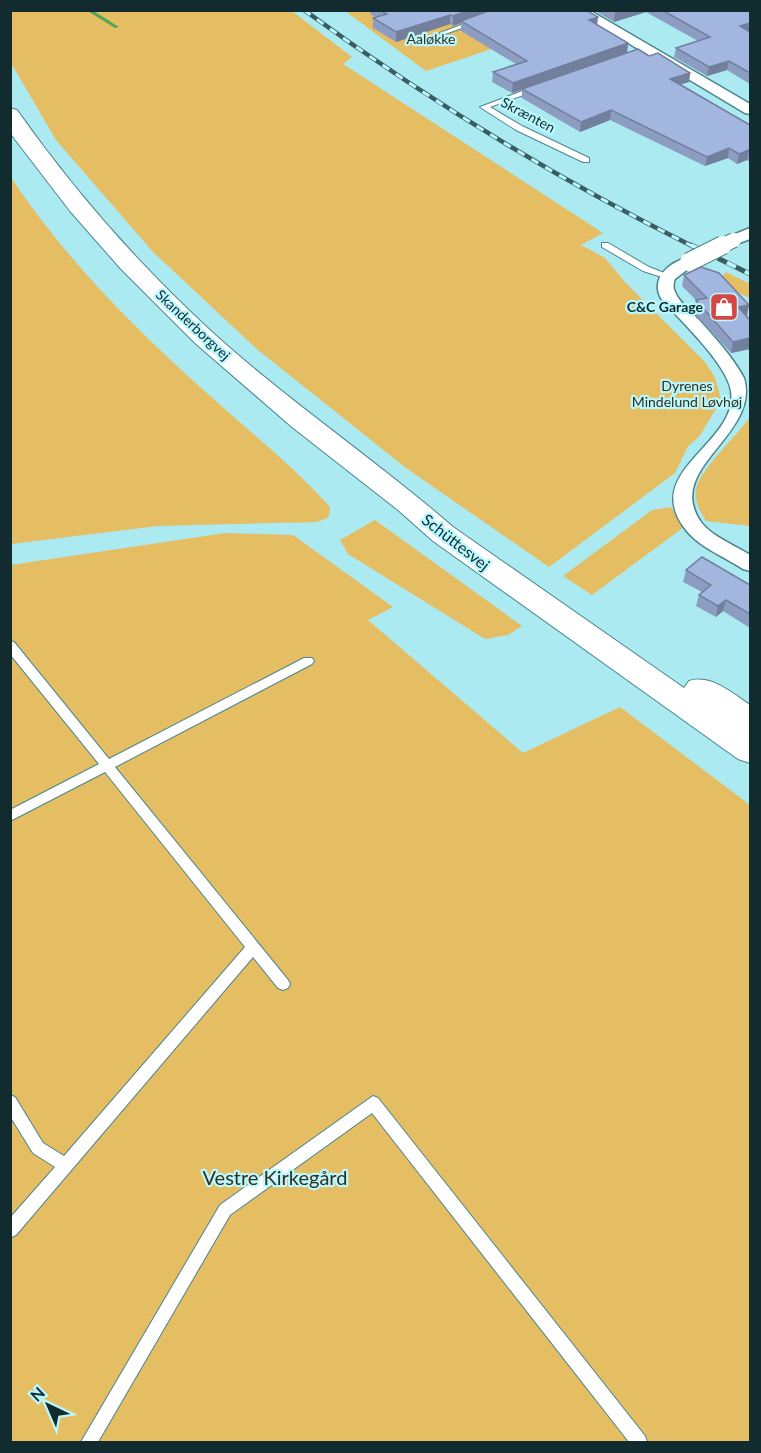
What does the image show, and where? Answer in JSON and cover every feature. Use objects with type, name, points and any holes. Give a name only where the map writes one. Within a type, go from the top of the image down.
[{"type":"main road","name":"Skanderborgvej","points":[[10,114],[25,138],[85,214],[129,264],[204,338],[302,421],[408,503]]},
{"type":"main road","name":"Schüttesvej","points":[[408,503],[750,721]]},
{"type":"main road","name":"Schüttesvej","points":[[408,503],[453,541],[750,750]]},
{"type":"street","points":[[579,10],[643,53],[750,110]]},
{"type":"street","points":[[750,232],[689,262],[668,276],[664,287],[668,296],[729,367],[740,390],[739,414],[689,476],[683,489],[684,506],[694,526],[750,564]]},
{"type":"lane","points":[[442,33],[487,18]]},
{"type":"lane","name":"Skrænten","points":[[550,84],[484,107],[519,128],[586,160]]},
{"type":"lane","points":[[605,245],[646,269],[668,276]]},
{"type":"lane","points":[[10,645],[283,984]]},
{"type":"lane","points":[[10,816],[308,662]]},
{"type":"lane","points":[[10,1230],[254,946]]},
{"type":"lane","points":[[10,1102],[38,1148],[67,1166]]},
{"type":"lane","points":[[89,1443],[225,1210],[373,1103],[639,1443]]},
{"type":"green space","name":"Aaløkke","points":[[574,10],[580,19],[426,71],[345,11]]},
{"type":"green space","name":"Dyrenes Mindelund Løvhøj","points":[[10,11],[292,11],[352,57],[343,64],[603,233],[581,245],[605,258],[624,281],[705,362],[715,377],[721,400],[699,437],[688,446],[675,473],[549,567],[406,468],[258,350],[153,252],[56,140],[11,63]]},
{"type":"green space","points":[[10,176],[54,236],[102,292],[181,370],[301,477],[330,507],[329,517],[317,522],[158,526],[11,544]]},
{"type":"green space","points":[[726,272],[750,284],[750,298],[736,292],[720,279]]},
{"type":"green space","points":[[750,417],[750,526],[706,521],[696,498],[699,481],[711,462]]},
{"type":"green space","points":[[671,507],[684,527],[592,595],[563,576],[652,510]]},
{"type":"green space","points":[[375,520],[522,626],[508,635],[485,639],[348,554],[340,540]]},
{"type":"green space","name":"Vestre Kirkegård","points":[[225,533],[293,535],[393,607],[368,620],[523,753],[620,707],[750,805],[750,1442],[11,1442],[11,565]]},
{"type":"building","points":[[380,10],[469,10],[396,32],[373,18],[387,14]]},
{"type":"building","points":[[491,10],[586,10],[598,17],[589,20],[628,43],[513,83],[493,72],[527,61],[461,21]]},
{"type":"building","points":[[662,10],[750,10],[750,23],[740,26],[750,32],[750,73],[729,61],[709,67],[676,48],[710,37]]},
{"type":"building","points":[[638,49],[649,56],[658,53],[690,73],[670,79],[750,125],[750,151],[739,154],[729,148],[707,157],[611,110],[581,122],[522,89]]},
{"type":"building","points":[[701,267],[719,273],[749,305],[738,307],[750,320],[750,338],[733,342],[696,300],[707,298],[684,275]]},
{"type":"building","points":[[702,557],[750,585],[750,614],[726,600],[718,606],[699,595],[711,585],[686,570]]},
{"type":"waterway","points":[[88,10],[117,27]]},
{"type":"railway","points":[[304,10],[398,75],[494,137],[593,194],[694,247]]},
{"type":"railway","points":[[691,245],[750,274]]},
{"type":"place","name":"C&C Garage","points":[[724,307]]}]
